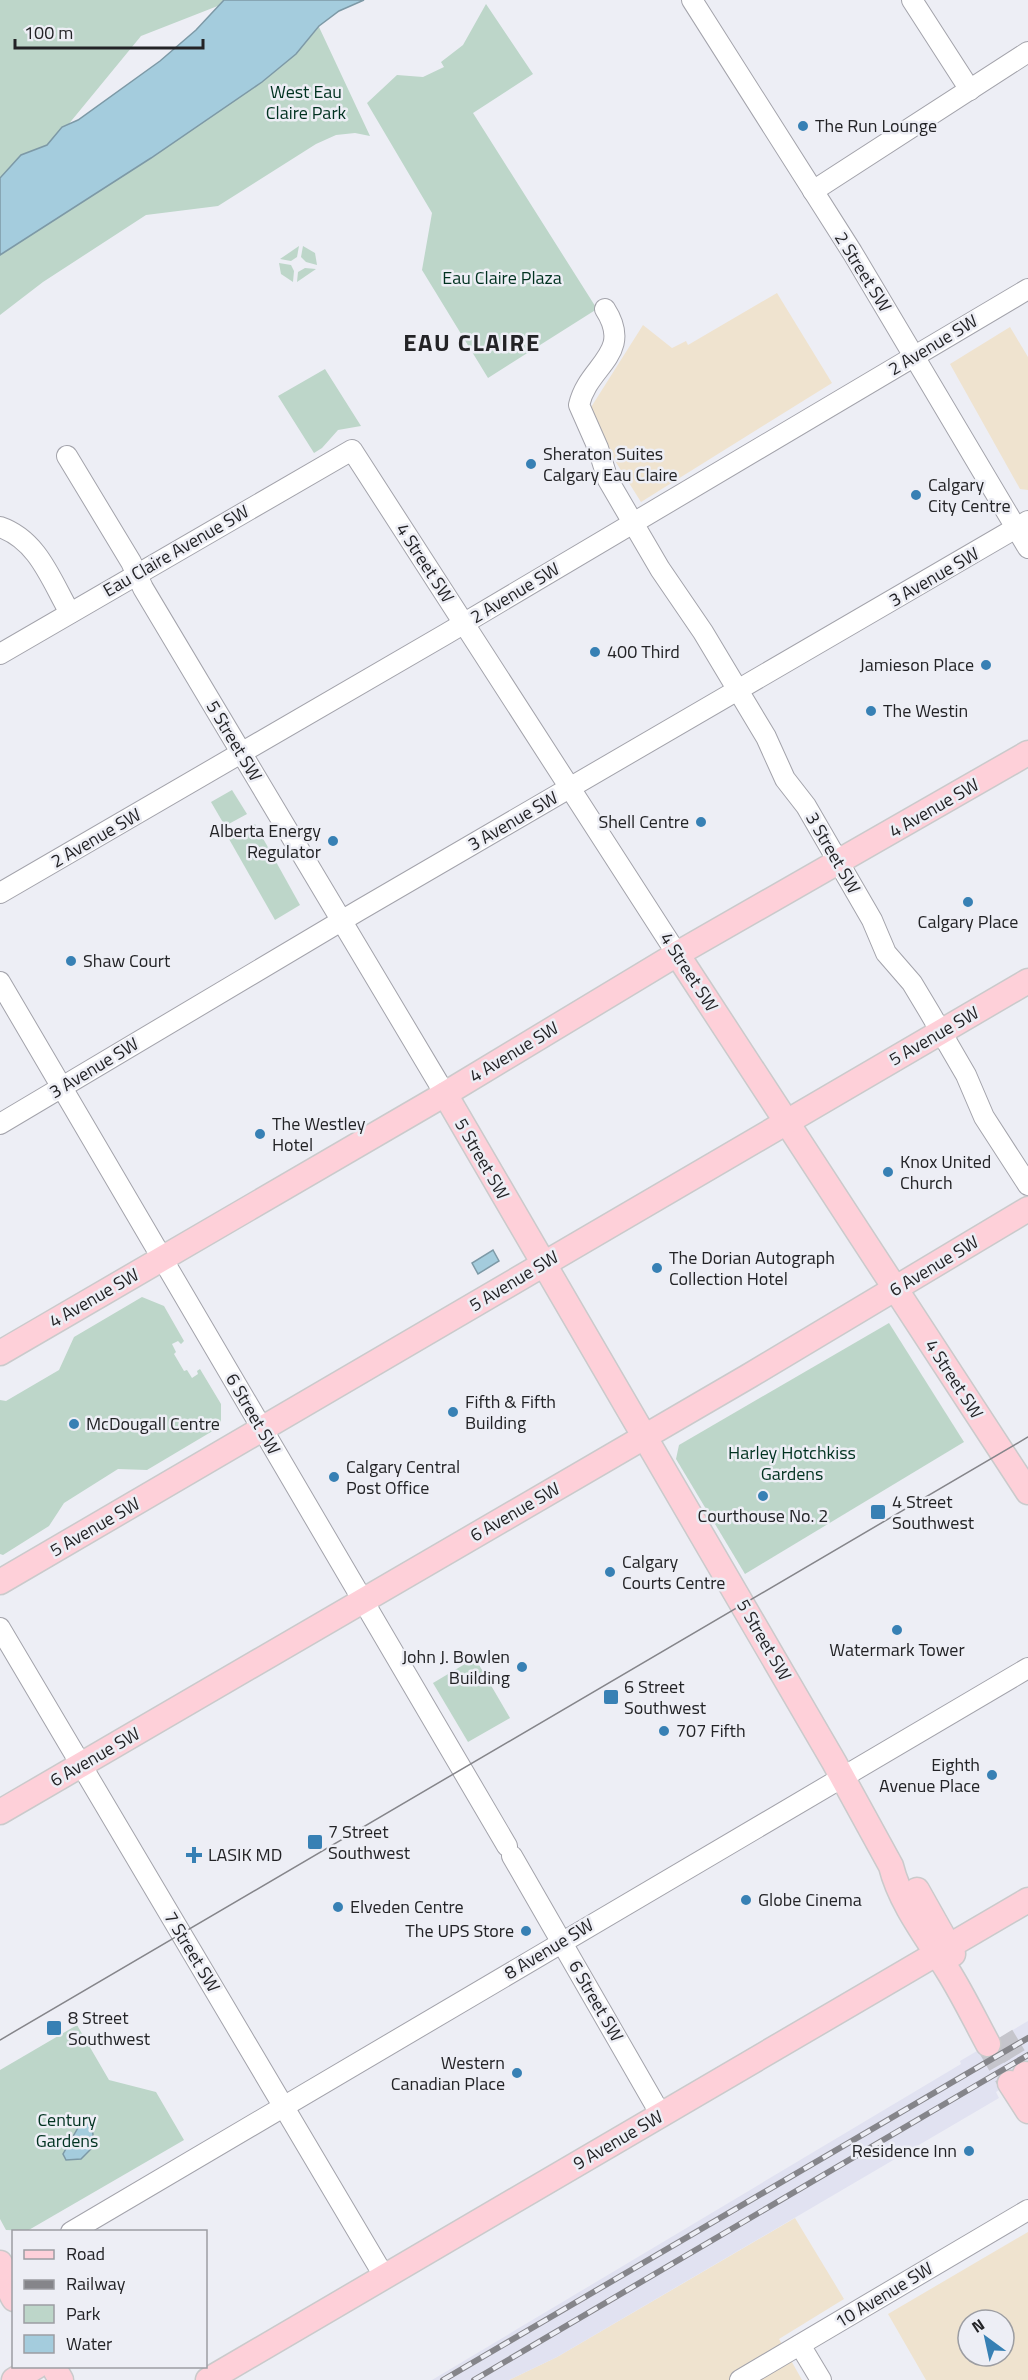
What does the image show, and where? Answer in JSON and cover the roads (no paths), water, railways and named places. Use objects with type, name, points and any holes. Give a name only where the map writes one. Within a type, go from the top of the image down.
[{"type":"main road","name":"4 Avenue SW","points":[[0,1353],[445,1094],[677,954],[1028,753]]},
{"type":"main road","name":"4 Street SW","points":[[677,954],[1028,1492]]},
{"type":"main road","name":"5 Avenue SW","points":[[0,1582],[1028,981]]},
{"type":"main road","name":"5 Street SW","points":[[445,1094],[643,1437],[736,1592],[891,1866],[894,1876],[943,1950],[995,2040]]},
{"type":"main road","name":"6 Avenue SW","points":[[0,1812],[643,1437],[1028,1209]]},
{"type":"main road","name":"9 Avenue SW","points":[[208,2380],[1028,1900]]},
{"type":"main road","points":[[1021,2079],[1028,2111]]},
{"type":"main road","points":[[6,2269],[6,2286],[12,2296]]},
{"type":"main road","points":[[14,2380],[54,2369],[78,2380]]},
{"type":"street","points":[[912,0],[970,90]]},
{"type":"street","name":"2 Street SW","points":[[696,1],[914,357],[1022,525],[1028,548]]},
{"type":"street","points":[[813,191],[1028,52]]},
{"type":"street","name":"2 Avenue SW","points":[[0,893],[464,624],[1028,289]]},
{"type":"street","name":"3 Street SW","points":[[605,309],[615,326],[614,346],[584,391],[579,405],[598,448],[608,480],[671,586],[704,632],[766,737],[784,779],[806,806],[872,920],[886,953],[912,983],[966,1075],[984,1117],[1028,1185]]},
{"type":"street","name":"Eau Claire Avenue SW","points":[[0,654],[352,450]]},
{"type":"street","name":"4 Street SW","points":[[352,450],[677,954]]},
{"type":"street","name":"5 Street SW","points":[[67,456],[445,1094]]},
{"type":"street","name":"3 Avenue SW","points":[[0,1124],[342,921],[1022,525]]},
{"type":"street","points":[[0,527],[15,533],[32,546],[70,613]]},
{"type":"street","name":"6 Street SW","points":[[0,982],[510,1851],[661,2115]]},
{"type":"street","name":"7 Street SW","points":[[0,1628],[384,2276]]},
{"type":"street","name":"8 Avenue SW","points":[[74,2230],[1028,1668]]},
{"type":"street","name":"10 Avenue SW","points":[[740,2380],[1028,2210]]},
{"type":"street","points":[[800,2345],[821,2380]]},
{"type":"water","points":[[224,0],[364,0],[339,11],[319,26],[296,54],[262,82],[151,158],[0,255],[0,178],[21,155],[47,145],[62,127],[78,120],[160,61],[196,30]]},
{"type":"water","points":[[493,1250],[499,1261],[478,1274],[472,1263]]},
{"type":"water","points":[[83,2119],[89,2120],[93,2134],[91,2149],[81,2159],[66,2160],[63,2154]]},
{"type":"tunnel","points":[[1002,2036],[1025,2074]]},
{"type":"tunnel","points":[[988,2044],[1010,2083]]},
{"type":"tram line","points":[[0,2040],[1028,1437]]},
{"type":"railway","points":[[443,2380],[1028,2038]]},
{"type":"railway","points":[[474,2380],[1028,2055]]},
{"type":"place","name":"The Run Lounge","points":[[803,126]]},
{"type":"place","name":"Sheraton Suites Calgary Eau Claire","points":[[531,464]]},
{"type":"place","name":"Calgary City Centre","points":[[916,495]]},
{"type":"place","name":"400 Third","points":[[595,652]]},
{"type":"place","name":"Jamieson Place","points":[[986,665]]},
{"type":"place","name":"The Westin","points":[[871,711]]},
{"type":"place","name":"Shell Centre","points":[[701,822]]},
{"type":"place","name":"Alberta Energy Regulator","points":[[333,841]]},
{"type":"place","name":"Calgary Place","points":[[968,902]]},
{"type":"place","name":"Shaw Court","points":[[71,961]]},
{"type":"place","name":"The Westley Hotel","points":[[260,1134]]},
{"type":"place","name":"Knox United Church","points":[[888,1172]]},
{"type":"place","name":"The Dorian Autograph Collection Hotel","points":[[657,1268]]},
{"type":"place","name":"Fifth & Fifth Building","points":[[453,1412]]},
{"type":"place","name":"McDougall Centre","points":[[74,1424]]},
{"type":"place","name":"Calgary Central Post Office","points":[[334,1477]]},
{"type":"place","name":"Courthouse No. 2","points":[[763,1496]]},
{"type":"place","name":"4 Street Southwest","points":[[878,1512]]},
{"type":"place","name":"Calgary Courts Centre","points":[[610,1572]]},
{"type":"place","name":"Watermark Tower","points":[[897,1630]]},
{"type":"place","name":"John J. Bowlen Building","points":[[522,1667]]},
{"type":"place","name":"6 Street Southwest","points":[[611,1697]]},
{"type":"place","name":"707 Fifth","points":[[664,1731]]},
{"type":"place","name":"Eighth Avenue Place","points":[[992,1775]]},
{"type":"place","name":"7 Street Southwest","points":[[315,1842]]},
{"type":"place","name":"LASIK MD","points":[[194,1855]]},
{"type":"place","name":"Globe Cinema","points":[[746,1900]]},
{"type":"place","name":"Elveden Centre","points":[[338,1907]]},
{"type":"place","name":"The UPS Store","points":[[526,1931]]},
{"type":"place","name":"8 Street Southwest","points":[[54,2028]]},
{"type":"place","name":"Western Canadian Place","points":[[517,2073]]},
{"type":"place","name":"Residence Inn","points":[[969,2151]]},
{"type":"district","name":"EAU CLAIRE","points":[[472,343]]},
{"type":"park label","name":"West Eau Claire Park","points":[[306,102]]},
{"type":"park label","name":"Eau Claire Plaza","points":[[502,278]]},
{"type":"park label","name":"Harley Hotchkiss Gardens","points":[[792,1463]]},
{"type":"park label","name":"Century Gardens","points":[[67,2130]]}]
